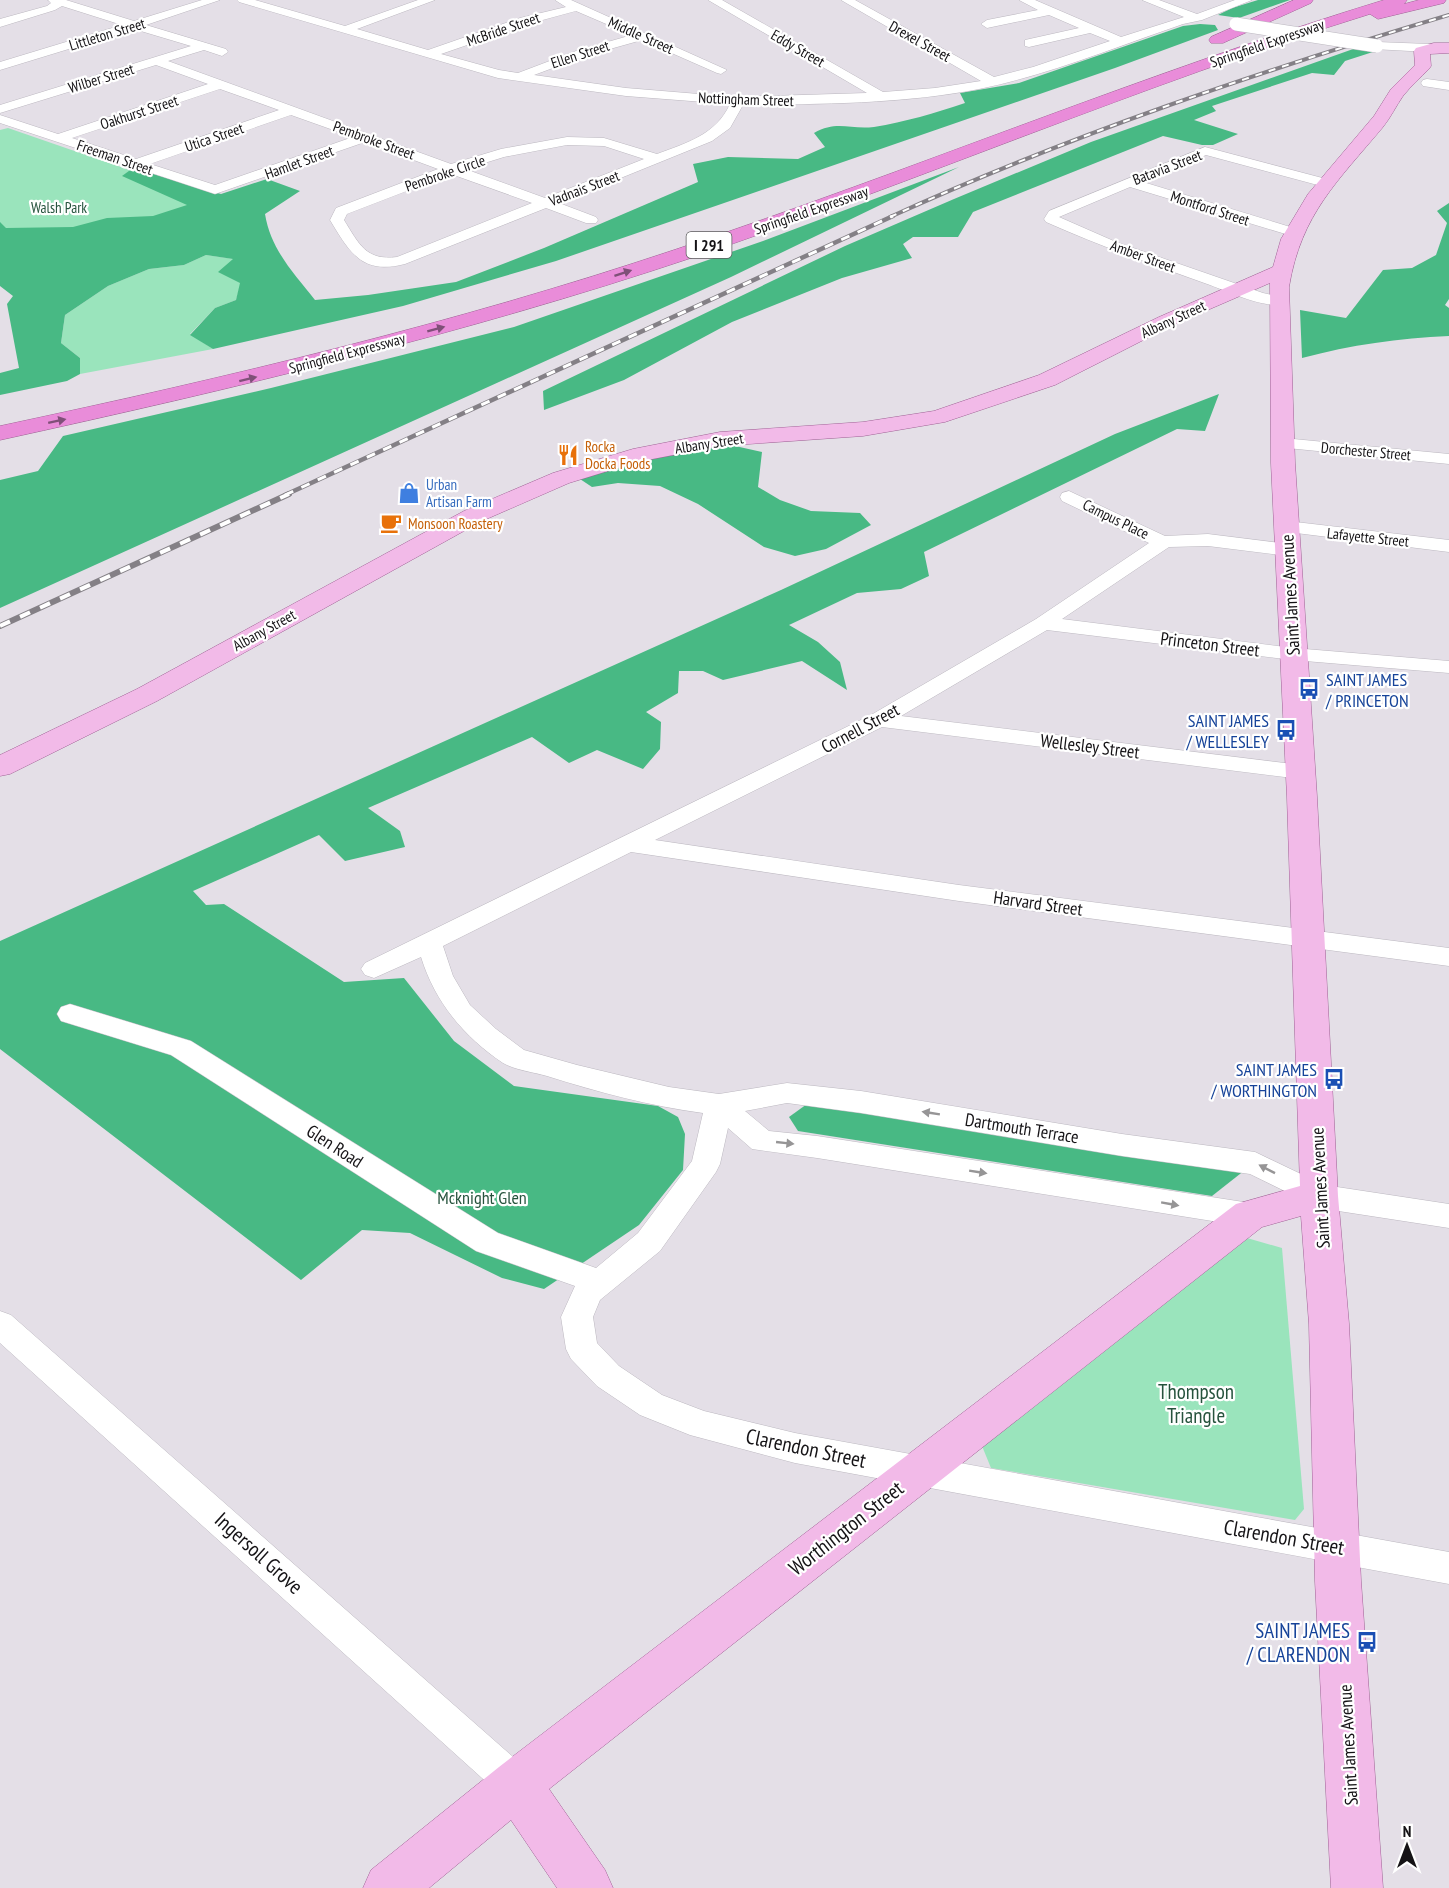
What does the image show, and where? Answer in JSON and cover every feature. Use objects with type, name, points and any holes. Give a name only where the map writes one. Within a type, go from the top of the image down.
[{"type":"highway","points":[[1199,49],[1306,0]]},
{"type":"highway","name":"Springfield Expressway","points":[[1021,112],[1281,20],[1351,0]]},
{"type":"highway","name":"Springfield Expressway","points":[[0,433],[283,370],[554,295],[795,216],[1260,45],[1400,0]]},
{"type":"highway","points":[[1260,45],[1439,0]]},
{"type":"main road","points":[[1436,50],[1443,66],[1427,83],[1379,120],[1397,92],[1436,50]]},
{"type":"main road","name":"Saint James Avenue","points":[[1357,1888],[1337,1546],[1329,1324],[1319,1196],[1301,772],[1283,443],[1279,301],[1280,271],[1292,232],[1325,183],[1379,120]]},
{"type":"main road","name":"Albany Street","points":[[0,767],[147,695],[473,516],[561,478],[633,456],[720,439],[863,429],[947,414],[1047,380],[1237,289],[1280,271]]},
{"type":"main road","name":"Worthington Street","points":[[389,1888],[516,1784],[1250,1215],[1319,1196]]},
{"type":"main road","points":[[516,1784],[587,1888]]},
{"type":"street","name":"Littleton Street","points":[[0,66],[214,0]]},
{"type":"street","name":"Nottingham Street","points":[[243,0],[479,69],[519,78],[626,92],[738,101],[797,101],[960,89],[1037,70],[1181,21],[1199,18],[1220,8],[1246,0]]},
{"type":"street","name":"Middle Street","points":[[561,0],[721,70]]},
{"type":"street","name":"Eddy Street","points":[[714,0],[881,96]]},
{"type":"street","name":"Drexel Street","points":[[848,0],[993,82]]},
{"type":"street","points":[[1025,0],[1120,41]]},
{"type":"street","points":[[1148,0],[1199,18],[1377,46],[1436,50]]},
{"type":"street","points":[[0,23],[43,11],[57,1]]},
{"type":"street","points":[[0,15],[57,1],[222,52]]},
{"type":"street","points":[[347,29],[423,1],[444,6]]},
{"type":"street","name":"McBride Street","points":[[429,54],[533,18],[578,7]]},
{"type":"street","points":[[987,24],[1050,11]]},
{"type":"street","points":[[1029,43],[1090,29]]},
{"type":"street","name":"Ellen Street","points":[[519,78],[561,59],[598,46],[644,36]]},
{"type":"street","name":"Wilber Street","points":[[0,109],[202,47]]},
{"type":"street","name":"Pembroke Street","points":[[156,61],[591,220]]},
{"type":"street","points":[[1427,83],[1449,86]]},
{"type":"street","name":"Oakhurst Street","points":[[59,138],[219,85]]},
{"type":"street","name":"Vadnais Street","points":[[413,256],[718,134],[730,121],[738,101]]},
{"type":"street","name":"Utica Street","points":[[136,164],[292,111]]},
{"type":"street","name":"Freeman Street","points":[[0,119],[215,190],[230,185]]},
{"type":"street","name":"Hamlet Street","points":[[230,185],[367,137]]},
{"type":"street","name":"Pembroke Circle","points":[[413,256],[390,262],[373,262],[365,259],[357,252],[337,220],[338,214],[358,204],[453,169],[509,153],[579,141],[615,144],[657,159]]},
{"type":"street","name":"Batavia Street","points":[[1051,219],[1054,214],[1205,151],[1325,183]]},
{"type":"street","name":"Montford Street","points":[[1128,182],[1292,232]]},
{"type":"street","name":"Amber Street","points":[[1051,219],[1111,245],[1237,289],[1279,301]]},
{"type":"street","name":"Dorchester Street","points":[[1283,443],[1449,459]]},
{"type":"street","name":"Campus Place","points":[[1068,497],[1163,542]]},
{"type":"street","points":[[1163,542],[1173,539],[1201,541],[1288,539]]},
{"type":"street","name":"Lafayette Street","points":[[1288,539],[1449,546]]},
{"type":"street","name":"Cornell Street","points":[[374,969],[879,720],[1043,623],[1163,542]]},
{"type":"street","name":"Princeton Street","points":[[1043,623],[1293,654],[1449,667]]},
{"type":"street","name":"Wellesley Street","points":[[879,720],[1301,772]]},
{"type":"street","name":"Harvard Street","points":[[628,844],[959,893],[1449,957]]},
{"type":"street","name":"Dartmouth Terrace","points":[[429,942],[440,977],[461,1012],[487,1036],[515,1057],[577,1075],[669,1098],[718,1105],[787,1093],[861,1102],[1122,1145],[1255,1163],[1319,1196],[1449,1216]]},
{"type":"street","name":"Glen Road","points":[[70,1014],[181,1048],[487,1242],[599,1281]]},
{"type":"street","points":[[718,1105],[762,1141],[840,1150],[1250,1215]]},
{"type":"street","name":"Clarendon Street","points":[[718,1105],[706,1164],[649,1242],[588,1292],[577,1317],[582,1349],[608,1376],[651,1405],[702,1425],[795,1448],[1449,1568]]},
{"type":"street","name":"Ingersoll Grove","points":[[0,1324],[516,1784]]},
{"type":"green space","points":[[1258,0],[1290,0],[1239,18],[1218,15],[1232,8]]},
{"type":"green space","points":[[1215,25],[1218,30],[1115,68],[556,261],[403,306],[213,349],[190,335],[215,308],[236,300],[240,283],[218,272],[233,259],[206,255],[184,265],[149,269],[108,286],[65,315],[61,343],[80,358],[80,374],[67,381],[0,395],[0,373],[19,368],[7,304],[13,296],[0,286],[0,222],[6,228],[73,227],[107,218],[153,216],[187,205],[122,176],[133,168],[221,194],[267,179],[300,191],[265,214],[272,239],[284,260],[315,300],[368,295],[456,282],[544,248],[698,182],[693,164],[728,157],[798,159],[825,147],[814,133],[822,129],[837,126],[874,127],[920,117],[965,103],[960,93],[1019,83],[1183,26]]},
{"type":"green space","points":[[1356,48],[1379,50],[1345,61],[1334,75],[1312,73],[1212,106],[1216,111],[1194,120],[1238,134],[1213,145],[1202,145],[1163,136],[973,212],[958,237],[913,237],[903,244],[912,258],[842,278],[732,322],[624,380],[544,410],[543,391],[845,246],[1091,142]]},
{"type":"green space","name":"Walsh Park","points":[[8,128],[257,214],[0,260],[0,130]]},
{"type":"green space","points":[[959,167],[731,277],[0,608],[0,480],[38,471],[63,436],[271,388],[514,327],[763,241]]},
{"type":"green space","points":[[1449,203],[1449,299],[1445,305],[1449,308],[1449,336],[1375,343],[1302,358],[1300,310],[1346,318],[1383,270],[1412,268],[1436,255],[1447,223],[1437,211]]},
{"type":"green space","points":[[206,255],[234,259],[241,283],[236,300],[215,308],[190,334],[213,349],[80,374],[80,358],[61,343],[65,315],[108,286],[149,269],[184,265]]},
{"type":"green space","name":"Mcknight Glen","points":[[1219,394],[1205,431],[1177,429],[924,552],[929,576],[901,589],[857,593],[789,625],[818,642],[840,662],[847,690],[802,661],[723,680],[703,671],[679,671],[678,693],[646,712],[661,722],[660,749],[643,769],[597,750],[569,763],[532,737],[368,808],[400,831],[405,847],[345,861],[319,835],[193,891],[206,905],[224,904],[344,982],[404,978],[454,1041],[514,1086],[658,1106],[678,1117],[685,1134],[683,1170],[639,1225],[544,1289],[502,1278],[410,1233],[362,1230],[301,1280],[0,1049],[0,941],[781,590],[1115,434]]},
{"type":"green space","points":[[726,444],[762,452],[758,487],[780,500],[811,511],[860,513],[871,525],[826,549],[795,556],[764,547],[698,504],[660,486],[618,483],[592,487],[577,477],[650,458]]},
{"type":"green space","points":[[807,1104],[1245,1170],[1212,1196],[798,1131],[789,1117]]},
{"type":"green space","name":"Thompson Triangle","points":[[1247,1238],[1282,1248],[1304,1509],[1295,1520],[991,1468],[982,1446]]},
{"type":"railway","points":[[890,217],[1027,159],[1166,106],[1449,15]]},
{"type":"railway","points":[[285,495],[893,216]]},
{"type":"railway","points":[[0,626],[289,494]]},
{"type":"place","name":"Rocka Docka Foods","points":[[568,455]]},
{"type":"place","name":"Urban Artisan Farm","points":[[409,493]]},
{"type":"place","name":"Monsoon Roastery","points":[[391,523]]},
{"type":"place","name":"SAINT JAMES / PRINCETON","points":[[1309,689]]},
{"type":"place","name":"SAINT JAMES / WELLESLEY","points":[[1286,730]]},
{"type":"place","name":"SAINT JAMES / WORTHINGTON","points":[[1334,1079]]},
{"type":"place","name":"SAINT JAMES / CLARENDON","points":[[1367,1642]]}]
